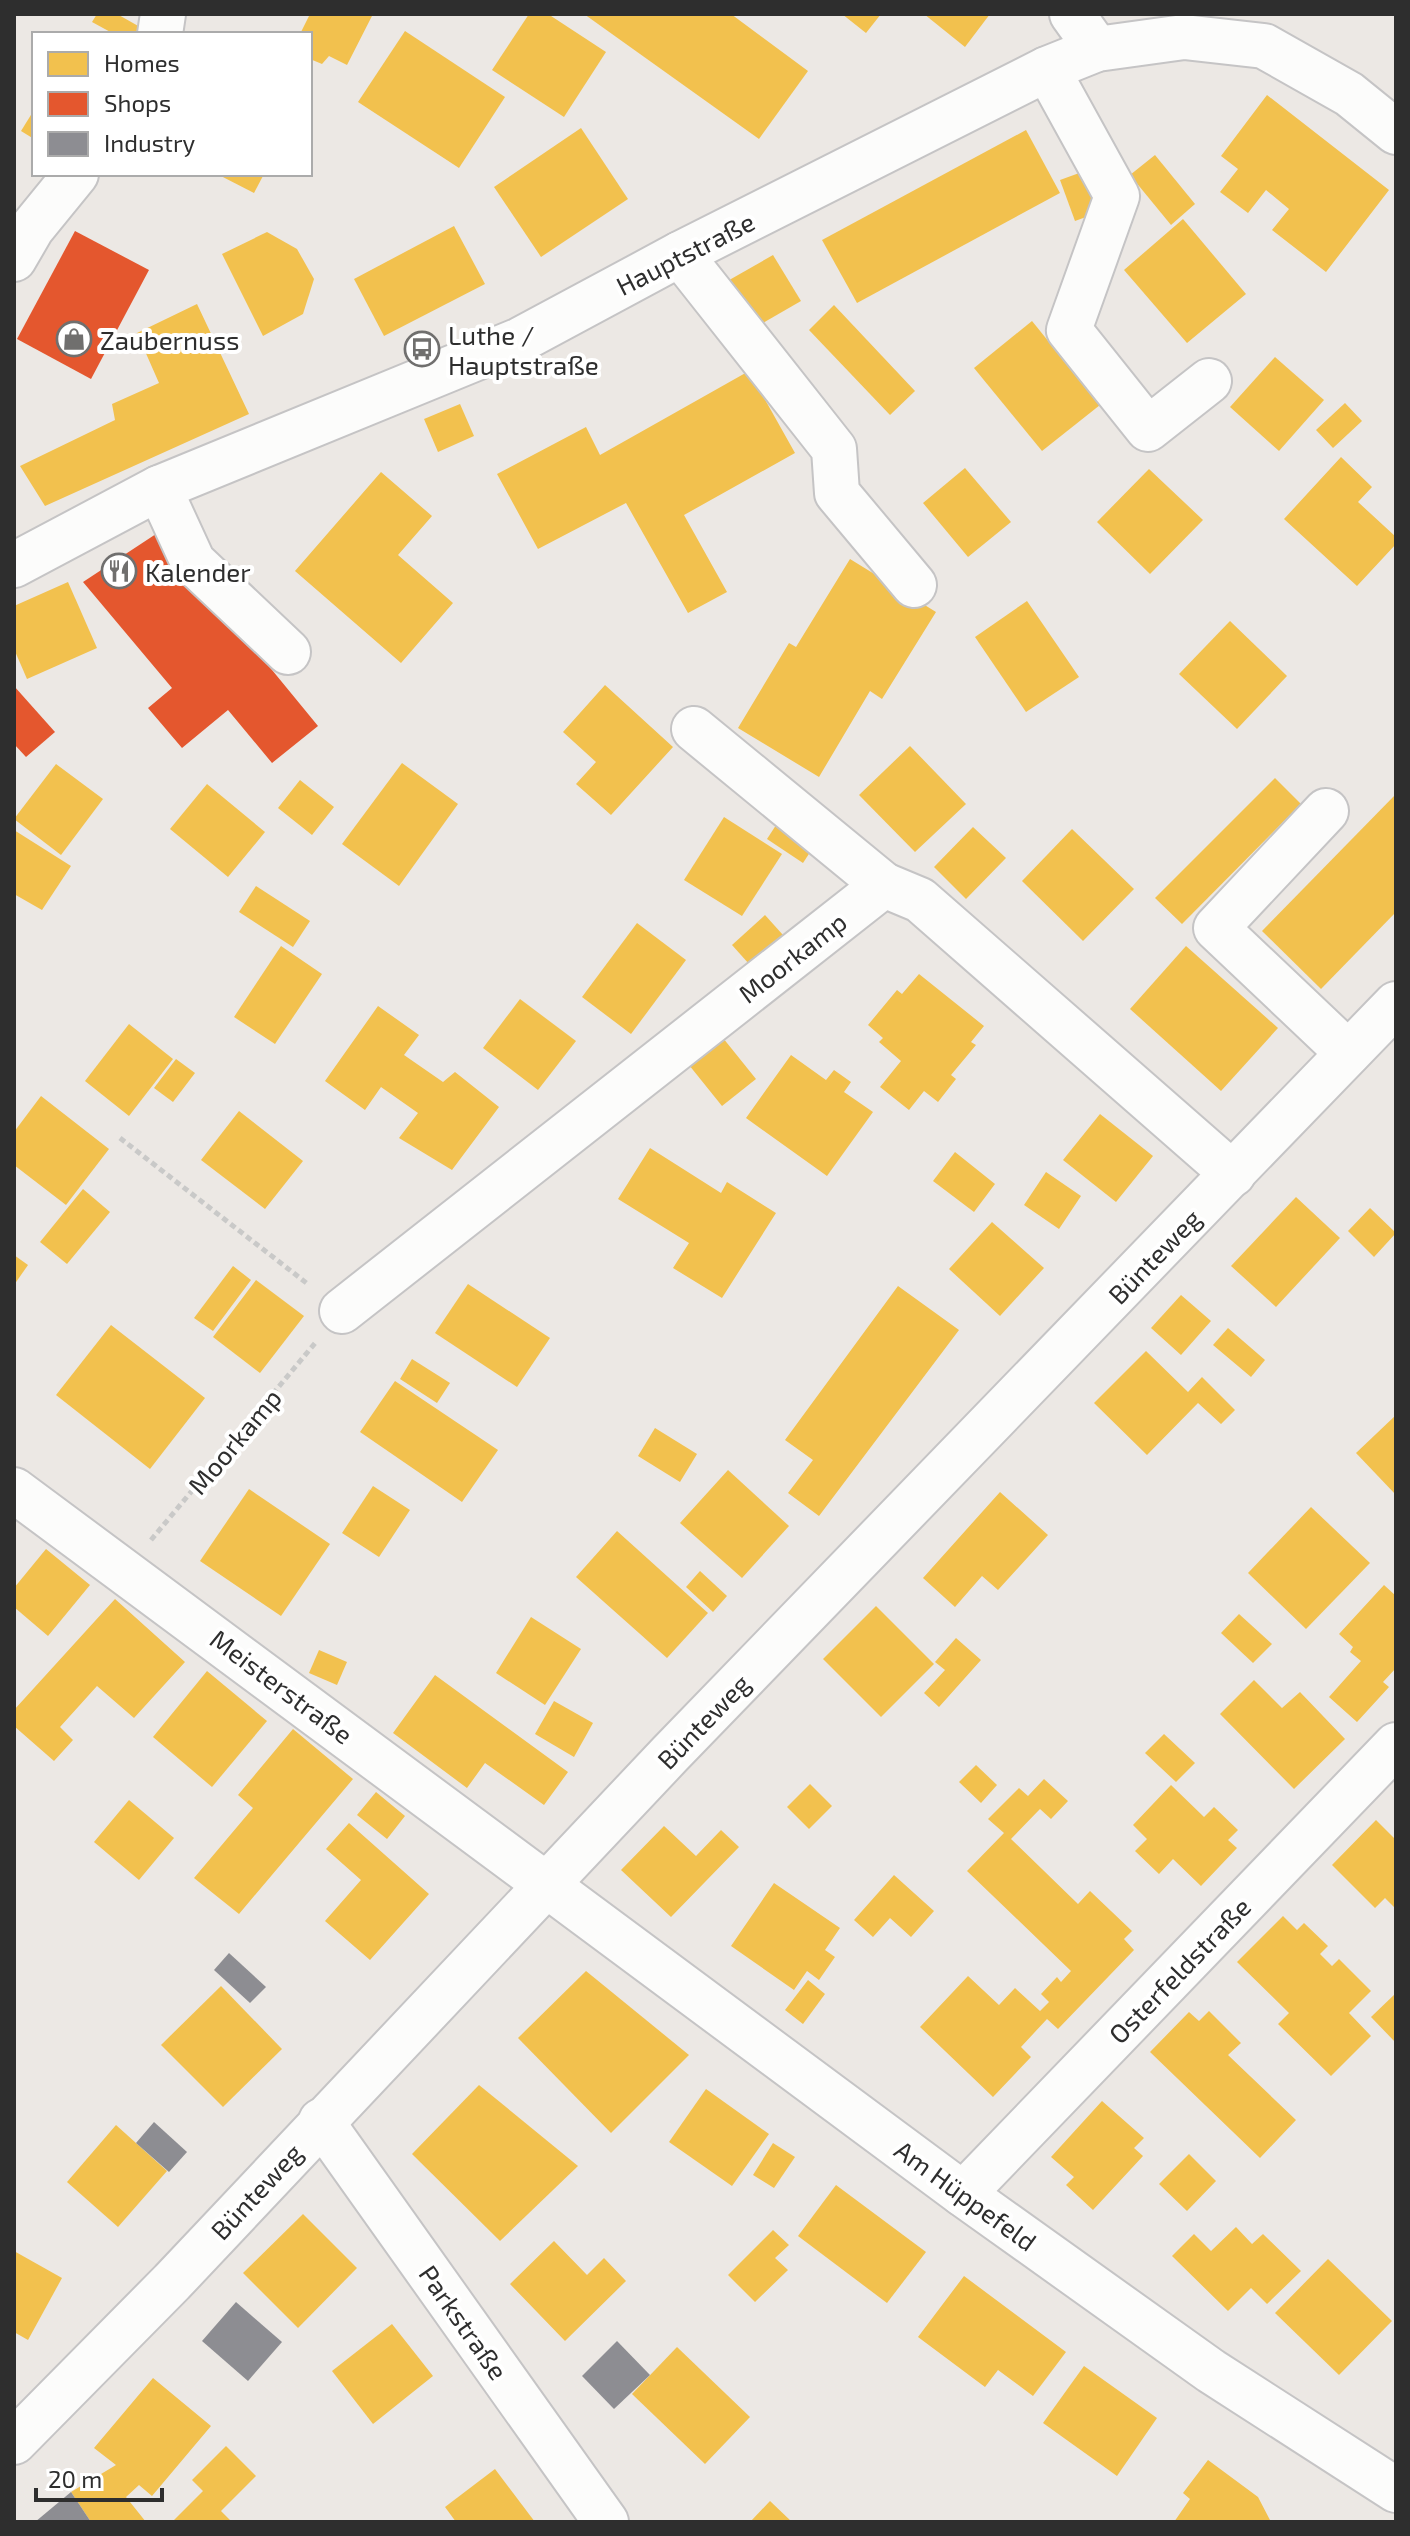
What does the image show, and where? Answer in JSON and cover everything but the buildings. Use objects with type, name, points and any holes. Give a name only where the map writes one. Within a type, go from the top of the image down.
[{"type":"street","points":[[1072,14],[1097,49]]},
{"type":"street","points":[[1272,30],[1396,132]]},
{"type":"street","name":"Hauptstraße","points":[[14,565],[159,488],[520,340],[680,254],[1047,69],[1097,49],[1184,37],[1272,30]]},
{"type":"street","points":[[1047,69],[1117,196],[1069,330],[1148,429],[1209,381]]},
{"type":"street","points":[[14,259],[32,228],[74,176]]},
{"type":"street","points":[[680,254],[834,449],[837,493],[914,585]]},
{"type":"street","points":[[159,488],[193,562],[288,652]]},
{"type":"street","points":[[694,729],[884,885],[920,900],[1233,1174]]},
{"type":"street","points":[[1326,811],[1216,928],[1348,1053]]},
{"type":"street","name":"Moorkamp","points":[[342,1311],[884,885]]},
{"type":"street","name":"Bünteweg","points":[[14,2442],[1396,1004]]},
{"type":"street","name":"Meisterstraße","points":[[14,1490],[548,1884]]},
{"type":"street","name":"Osterfeldstraße","points":[[963,2194],[1396,1745]]},
{"type":"street","name":"Am Hüppefeld","points":[[548,1884],[963,2194],[1211,2371],[1396,2490]]},
{"type":"street","name":"Parkstraße","points":[[321,2121],[606,2522]]},
{"type":"path","points":[[120,1138],[342,1311]]},
{"type":"path","name":"Moorkamp","points":[[126,1571],[342,1311]]},
{"type":"place","name":"Zaubernuss","points":[[74,339]]},
{"type":"place","name":"Luthe / Hauptstraße","points":[[422,349]]},
{"type":"place","name":"Kalender","points":[[119,571]]}]
